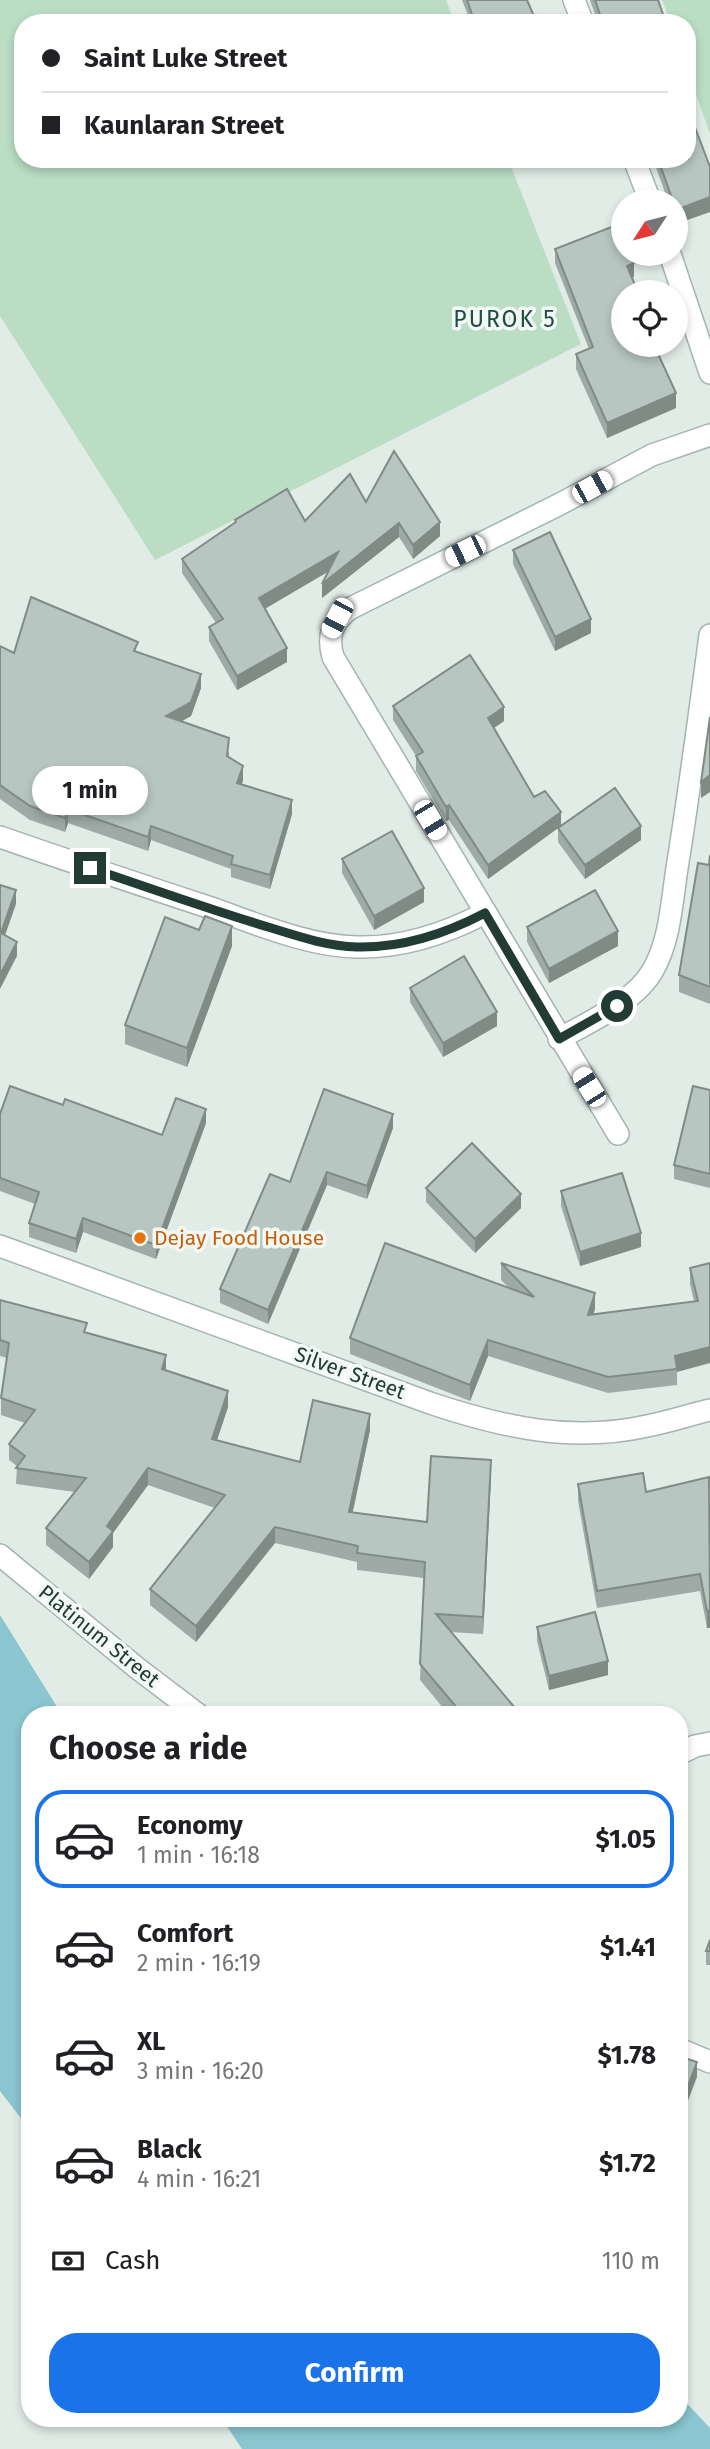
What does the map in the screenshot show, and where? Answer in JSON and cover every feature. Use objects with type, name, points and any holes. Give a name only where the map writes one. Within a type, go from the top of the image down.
[{"type":"street","points":[[637,168],[645,189]]},
{"type":"street","points":[[674,266],[710,373]]},
{"type":"street","points":[[618,1134],[333,657],[330,632],[337,618],[349,609],[652,456],[710,435]]},
{"type":"street","points":[[559,1039],[617,1006],[653,972],[669,917],[690,790],[710,635]]},
{"type":"street","points":[[0,837],[313,941],[355,947],[393,945],[452,930],[485,913]]},
{"type":"street","name":"Silver Street","points":[[0,1246],[430,1403],[520,1429],[563,1433],[607,1432],[646,1427],[710,1410]]},
{"type":"street","name":"Platinum Street","points":[[0,1555],[136,1668],[187,1706]]},
{"type":"street","points":[[688,1750],[710,1743]]},
{"type":"street","points":[[688,2053],[710,2062]]},
{"type":"green space","points":[[0,0],[446,0],[451,14],[14,14],[14,168],[512,168],[581,344],[155,560],[0,316]]},
{"type":"green space","points":[[662,0],[710,0],[710,134],[696,94],[696,14],[667,14]]},
{"type":"water","points":[[0,1615],[56,1706],[21,1706],[21,2118],[0,2091]]},
{"type":"water","points":[[688,2405],[710,2428],[710,2449],[242,2449],[227,2427],[688,2427]]},
{"type":"building","points":[[467,0],[527,0],[533,14],[472,14]]},
{"type":"building","points":[[595,0],[658,0],[663,14],[600,14]]},
{"type":"building","points":[[696,130],[710,167],[710,197],[688,205],[688,189],[669,189],[661,168],[696,168]]},
{"type":"building","points":[[611,227],[611,266],[627,266],[633,280],[611,280],[611,357],[660,357],[676,393],[607,423],[576,354],[593,347],[555,249]]},
{"type":"building","points":[[394,451],[440,522],[413,545],[399,523],[322,584],[338,552],[259,598],[287,648],[237,676],[209,627],[223,619],[182,559],[236,522],[235,520],[287,489],[305,521],[350,474],[366,502]]},
{"type":"building","points":[[550,532],[591,619],[555,637],[513,550]]},
{"type":"building","points":[[31,597],[138,642],[134,651],[201,674],[191,702],[166,716],[229,738],[227,756],[243,766],[237,783],[292,800],[270,875],[231,864],[233,856],[151,826],[148,837],[68,809],[65,818],[30,806],[0,785],[0,646],[14,653]]},
{"type":"building","points":[[470,655],[504,707],[488,718],[534,797],[545,791],[561,812],[488,865],[449,805],[446,807],[416,756],[423,752],[393,706]]},
{"type":"building","points":[[710,717],[710,775],[701,782]]},
{"type":"building","points":[[615,788],[641,826],[585,865],[558,828]]},
{"type":"building","points":[[392,831],[424,888],[374,916],[342,859]]},
{"type":"building","points":[[710,855],[710,987],[679,975],[698,863],[709,865]]},
{"type":"building","points":[[0,885],[16,890],[1,933],[17,942],[0,975]]},
{"type":"building","points":[[595,890],[618,931],[549,969],[527,927]]},
{"type":"building","points":[[205,916],[232,926],[187,1048],[125,1025],[165,917],[199,930]]},
{"type":"building","points":[[464,956],[497,1012],[443,1043],[410,988]]},
{"type":"building","points":[[10,1086],[63,1105],[65,1099],[162,1135],[176,1098],[206,1109],[156,1245],[83,1218],[76,1239],[29,1223],[39,1192],[0,1178],[0,1114]]},
{"type":"building","points":[[693,1086],[710,1090],[710,1174],[674,1165]]},
{"type":"building","points":[[324,1089],[393,1114],[367,1186],[327,1172],[268,1310],[220,1289],[270,1174],[290,1182]]},
{"type":"building","points":[[472,1143],[521,1194],[475,1239],[426,1188]]},
{"type":"building","points":[[622,1173],[641,1233],[580,1252],[561,1191]]},
{"type":"building","points":[[385,1243],[534,1297],[501,1263],[595,1293],[588,1315],[698,1301],[690,1268],[710,1263],[710,1347],[675,1356],[677,1369],[608,1377],[488,1340],[470,1385],[350,1338]]},
{"type":"building","points":[[0,1300],[87,1323],[84,1332],[166,1355],[162,1369],[228,1391],[212,1439],[300,1462],[313,1400],[370,1414],[349,1512],[427,1522],[431,1456],[491,1460],[483,1617],[436,1614],[513,1706],[455,1706],[420,1664],[425,1562],[357,1553],[358,1546],[275,1527],[196,1626],[150,1589],[225,1495],[148,1468],[107,1526],[113,1531],[89,1562],[46,1528],[86,1478],[16,1468],[25,1456],[9,1444],[35,1410],[1,1398],[9,1343],[0,1340]]},
{"type":"building","points":[[643,1473],[646,1492],[709,1477],[710,1610],[707,1611],[700,1574],[597,1591],[578,1484]]},
{"type":"building","points":[[595,1612],[608,1661],[549,1676],[537,1627]]},
{"type":"building","points":[[688,2059],[697,2062],[688,2086]]},
{"type":"place","name":"Dejay Food House","points":[[140,1238]]},
{"type":"district","name":"PUROK 5","points":[[505,319]]},
{"type":"route","points":[[90,868],[313,941],[355,947],[393,945],[421,939],[452,930],[485,913],[559,1039],[617,1006]]}]
